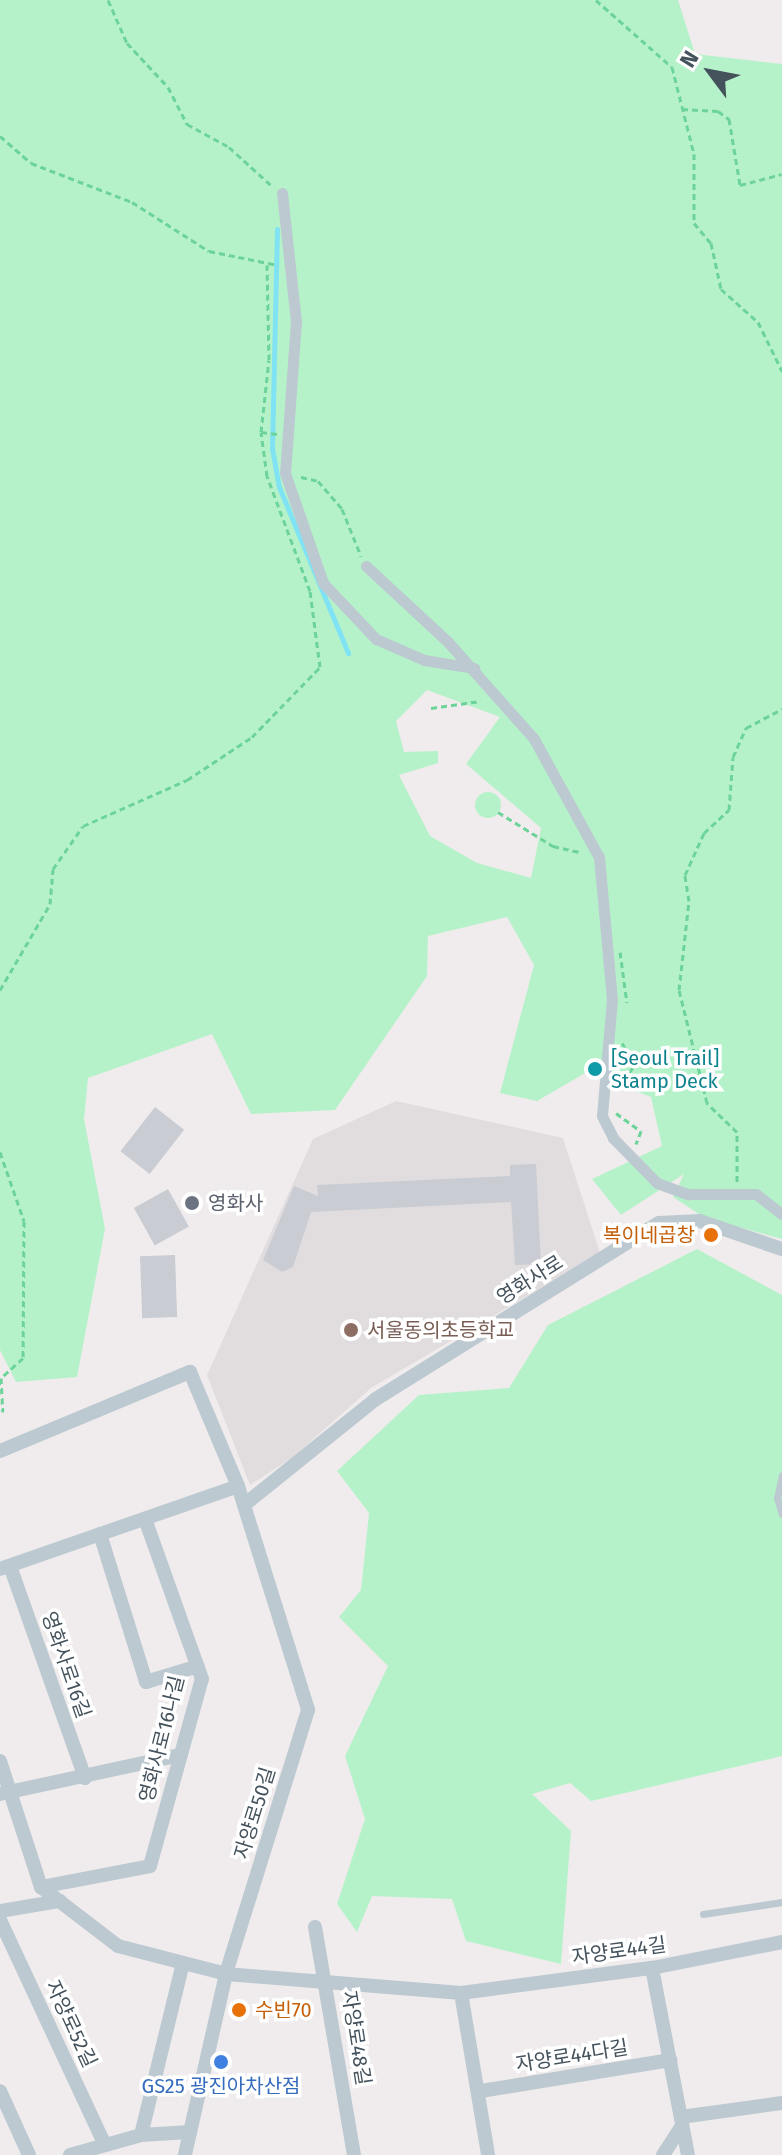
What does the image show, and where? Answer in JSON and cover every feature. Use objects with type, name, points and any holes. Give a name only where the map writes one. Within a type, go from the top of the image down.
[{"type":"street","points":[[282,193],[296,321],[294,405],[284,434],[285,473],[323,583],[376,639],[424,660],[474,669]]},
{"type":"street","points":[[366,566],[474,669],[534,739],[595,850],[612,999],[602,1116],[630,1158],[673,1190],[756,1194],[782,1214]]},
{"type":"street","name":"영화사로","points":[[244,1505],[376,1399],[659,1223],[700,1221],[782,1249]]},
{"type":"street","points":[[0,1451],[190,1372],[238,1486]]},
{"type":"street","name":"자양로50길","points":[[185,2155],[226,1974],[308,1710],[238,1486]]},
{"type":"street","name":"영화사로16길","points":[[85,1778],[5,1567],[238,1486]]},
{"type":"street","name":"영화사로16나길","points":[[41,1887],[150,1866],[202,1679],[145,1519]]},
{"type":"street","points":[[100,1534],[146,1682],[198,1666]]},
{"type":"street","points":[[6,1794],[181,1755]]},
{"type":"street","points":[[0,1761],[6,1794],[41,1887]]},
{"type":"street","name":"자양로44길","points":[[41,1887],[118,1946],[226,1974],[461,1993],[652,1968],[782,1942]]},
{"type":"street","points":[[0,1911],[60,1901]]},
{"type":"street","name":"자양로52길","points":[[0,1920],[105,2145]]},
{"type":"street","name":"자양로48길","points":[[315,1927],[328,1981],[354,2155]]},
{"type":"street","points":[[141,2135],[183,1963]]},
{"type":"street","points":[[652,1968],[688,2155]]},
{"type":"street","points":[[461,1993],[481,2091],[488,2155]]},
{"type":"street","name":"자양로44다길","points":[[481,2091],[670,2060]]},
{"type":"street","points":[[0,2091],[29,2155]]},
{"type":"street","points":[[681,2122],[782,2103]]},
{"type":"street","points":[[663,2155],[681,2122]]},
{"type":"street","points":[[70,2155],[141,2135],[190,2132]]},
{"type":"lane","points":[[782,1475],[777,1498],[782,1514]]},
{"type":"lane","points":[[703,1914],[782,1902]]},
{"type":"path","points":[[108,0],[127,43],[168,87],[187,124],[229,147],[282,193]]},
{"type":"path","points":[[596,0],[672,67],[680,109],[694,154],[694,223],[711,243],[713,274],[758,322],[782,371]]},
{"type":"path","points":[[680,109],[718,111],[729,119],[740,185],[782,174]]},
{"type":"path","points":[[0,136],[31,163],[132,202],[209,251],[267,265],[290,266]]},
{"type":"path","points":[[0,990],[50,904],[53,869],[83,826],[187,780],[252,737],[320,667],[310,591],[267,476],[261,432],[269,360],[267,265]]},
{"type":"path","points":[[261,432],[284,434]]},
{"type":"path","points":[[285,473],[318,481],[334,500],[366,566]]},
{"type":"path","points":[[431,708],[497,698]]},
{"type":"path","points":[[739,1191],[737,1132],[707,1103],[679,990],[689,901],[685,875],[704,833],[729,810],[733,757],[746,728],[782,709]]},
{"type":"path","points":[[498,812],[564,851],[595,850]]},
{"type":"path","points":[[603,936],[624,955],[625,1012]]},
{"type":"path","points":[[620,1038],[634,1066],[627,1083],[615,1089],[613,1111],[641,1131],[630,1158]]},
{"type":"path","points":[[0,1152],[24,1221],[23,1358],[1,1378],[3,1412]]},
{"type":"shaded area","name":"서울동의초등학교","points":[[396,1101],[563,1138],[600,1253],[371,1388],[293,1457],[250,1485],[207,1375],[313,1139]]},
{"type":"green space","points":[[0,0],[678,0],[695,54],[782,64],[782,1239],[705,1218],[673,1197],[684,1174],[621,1215],[592,1179],[662,1146],[651,1097],[587,1072],[537,1101],[500,1093],[534,965],[507,917],[428,936],[427,976],[335,1110],[251,1114],[212,1034],[88,1078],[84,1119],[105,1229],[77,1377],[16,1382],[0,1350]],"holes":[[[427,690],[500,717],[466,764],[541,828],[531,878],[477,863],[430,836],[399,775],[438,763],[438,751],[404,752],[396,721]]]},
{"type":"green space","points":[[488,792],[497,796],[501,805],[497,814],[488,818],[479,814],[475,805],[479,796]]},
{"type":"green space","points":[[697,1249],[782,1295],[782,1756],[591,1801],[570,1783],[532,1794],[571,1831],[561,1964],[466,1941],[452,1899],[372,1896],[357,1932],[337,1904],[365,1819],[345,1756],[388,1666],[339,1617],[361,1590],[369,1513],[337,1471],[419,1395],[509,1388],[548,1325]]},
{"type":"building","points":[[155,1107],[184,1130],[150,1174],[121,1151]]},
{"type":"building","points":[[536,1164],[541,1264],[515,1265],[511,1202],[311,1212],[293,1267],[282,1272],[263,1260],[294,1186],[318,1196],[317,1185],[510,1176],[510,1165]]},
{"type":"building","points":[[168,1189],[189,1227],[155,1246],[134,1208]]},
{"type":"building","points":[[175,1255],[177,1317],[142,1318],[140,1256]]},
{"type":"waterway","points":[[277,229],[272,448],[279,487],[348,653]]},
{"type":"place","name":"[Seoul Trail] Stamp Deck","points":[[595,1069]]},
{"type":"place","name":"영화사","points":[[192,1203]]},
{"type":"place","name":"복이네곱창","points":[[711,1235]]},
{"type":"place","name":"서울동의초등학교","points":[[351,1330]]},
{"type":"place","name":"수빈70","points":[[239,2010]]},
{"type":"place","name":"GS25 광진아차산점","points":[[221,2062]]}]
